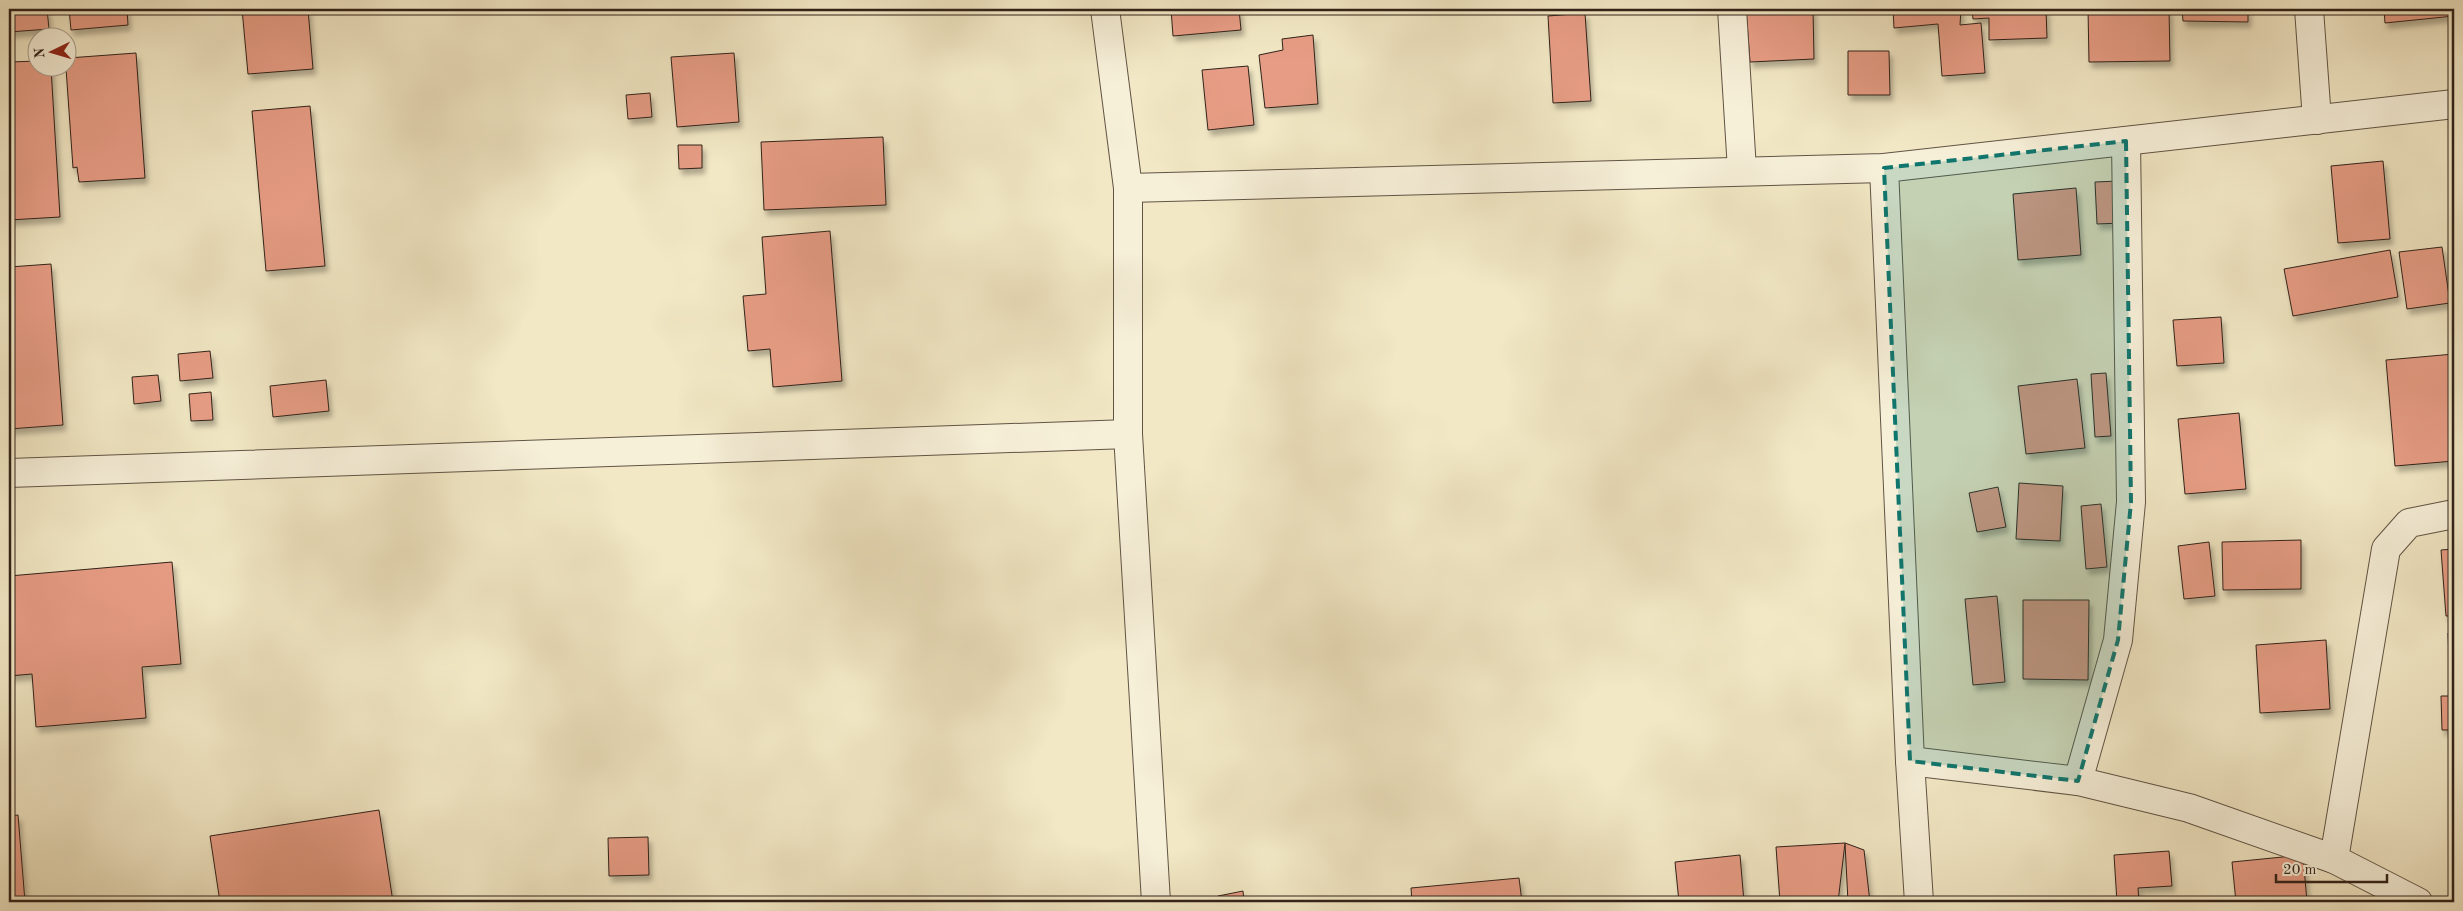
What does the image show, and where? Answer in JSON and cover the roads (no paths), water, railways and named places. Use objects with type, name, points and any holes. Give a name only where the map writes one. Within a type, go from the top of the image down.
[{"type":"street","points":[[1105,9],[1128,188],[1128,434],[1156,902]]},
{"type":"street","points":[[1732,9],[1742,170]]},
{"type":"street","points":[[2309,9],[2317,120]]},
{"type":"street","points":[[1128,188],[1742,170],[1884,168],[2454,104]]},
{"type":"street","points":[[2078,781],[2118,640],[2131,502],[2126,141]]},
{"type":"street","points":[[1884,168],[1910,760],[1919,902]]},
{"type":"street","points":[[9,473],[1128,434]]},
{"type":"street","points":[[2334,859],[2386,549],[2409,523],[2454,514]]},
{"type":"street","points":[[1910,760],[2078,781],[2189,808],[2334,859],[2378,892],[2418,902]]}]
